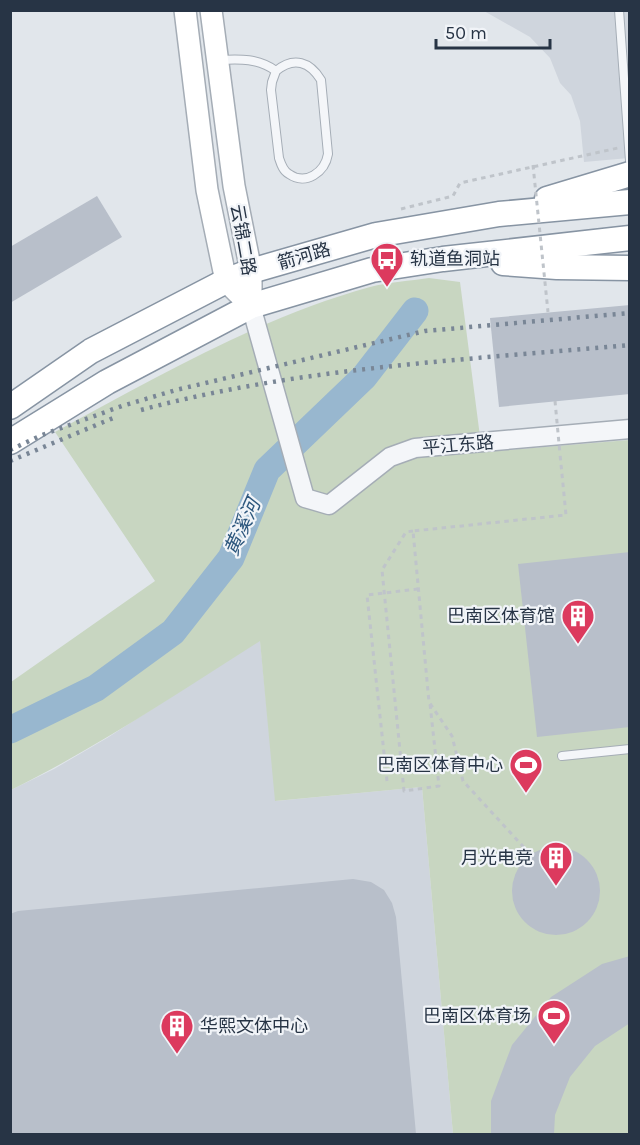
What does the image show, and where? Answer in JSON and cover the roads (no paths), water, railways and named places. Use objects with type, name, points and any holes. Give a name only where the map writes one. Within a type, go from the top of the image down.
[{"type":"highway","points":[[499,214],[630,174]]},
{"type":"highway","name":"箭河路","points":[[10,407],[91,351],[226,281],[251,271],[376,236],[499,214],[630,202]]},
{"type":"highway","name":"箭河路","points":[[10,442],[107,382],[251,306],[372,270],[443,259],[630,238]]},
{"type":"highway","points":[[443,259],[557,267],[630,267]]},
{"type":"main road","name":"云锦二路","points":[[185,10],[207,190],[226,281],[251,306]]},
{"type":"main road","name":"云锦二路","points":[[211,10],[234,186],[251,271],[251,306]]},
{"type":"street","name":"平江东路","points":[[251,306],[305,498],[329,505],[390,457],[415,448],[630,429]]},
{"type":"lane","points":[[619,10],[630,161]]},
{"type":"lane","points":[[217,60],[245,59],[265,63],[276,71]]},
{"type":"lane","points":[[294,62],[307,64],[321,80],[327,163],[321,171],[309,178],[298,178],[289,174],[283,168],[279,158],[272,90],[276,71],[294,62]]},
{"type":"lane","points":[[562,756],[630,749]]},
{"type":"waterway","name":"黄溪河","points":[[10,730],[96,688],[173,632],[231,558],[267,470],[364,377],[415,311]]},
{"type":"railway","points":[[10,450],[42,435],[122,406],[176,390],[425,331],[629,313]]},
{"type":"railway","points":[[141,410],[201,395],[323,374],[630,345]]},
{"type":"railway","points":[[10,461],[118,416]]},
{"type":"place","name":"轨道鱼洞站","points":[[387,288]]},
{"type":"place","name":"巴南区体育馆","points":[[578,645]]},
{"type":"place","name":"巴南区体育中心","points":[[526,794]]},
{"type":"place","name":"月光电竞","points":[[556,887]]},
{"type":"place","name":"巴南区体育场","points":[[554,1045]]},
{"type":"place","name":"华熙文体中心","points":[[177,1055]]}]
